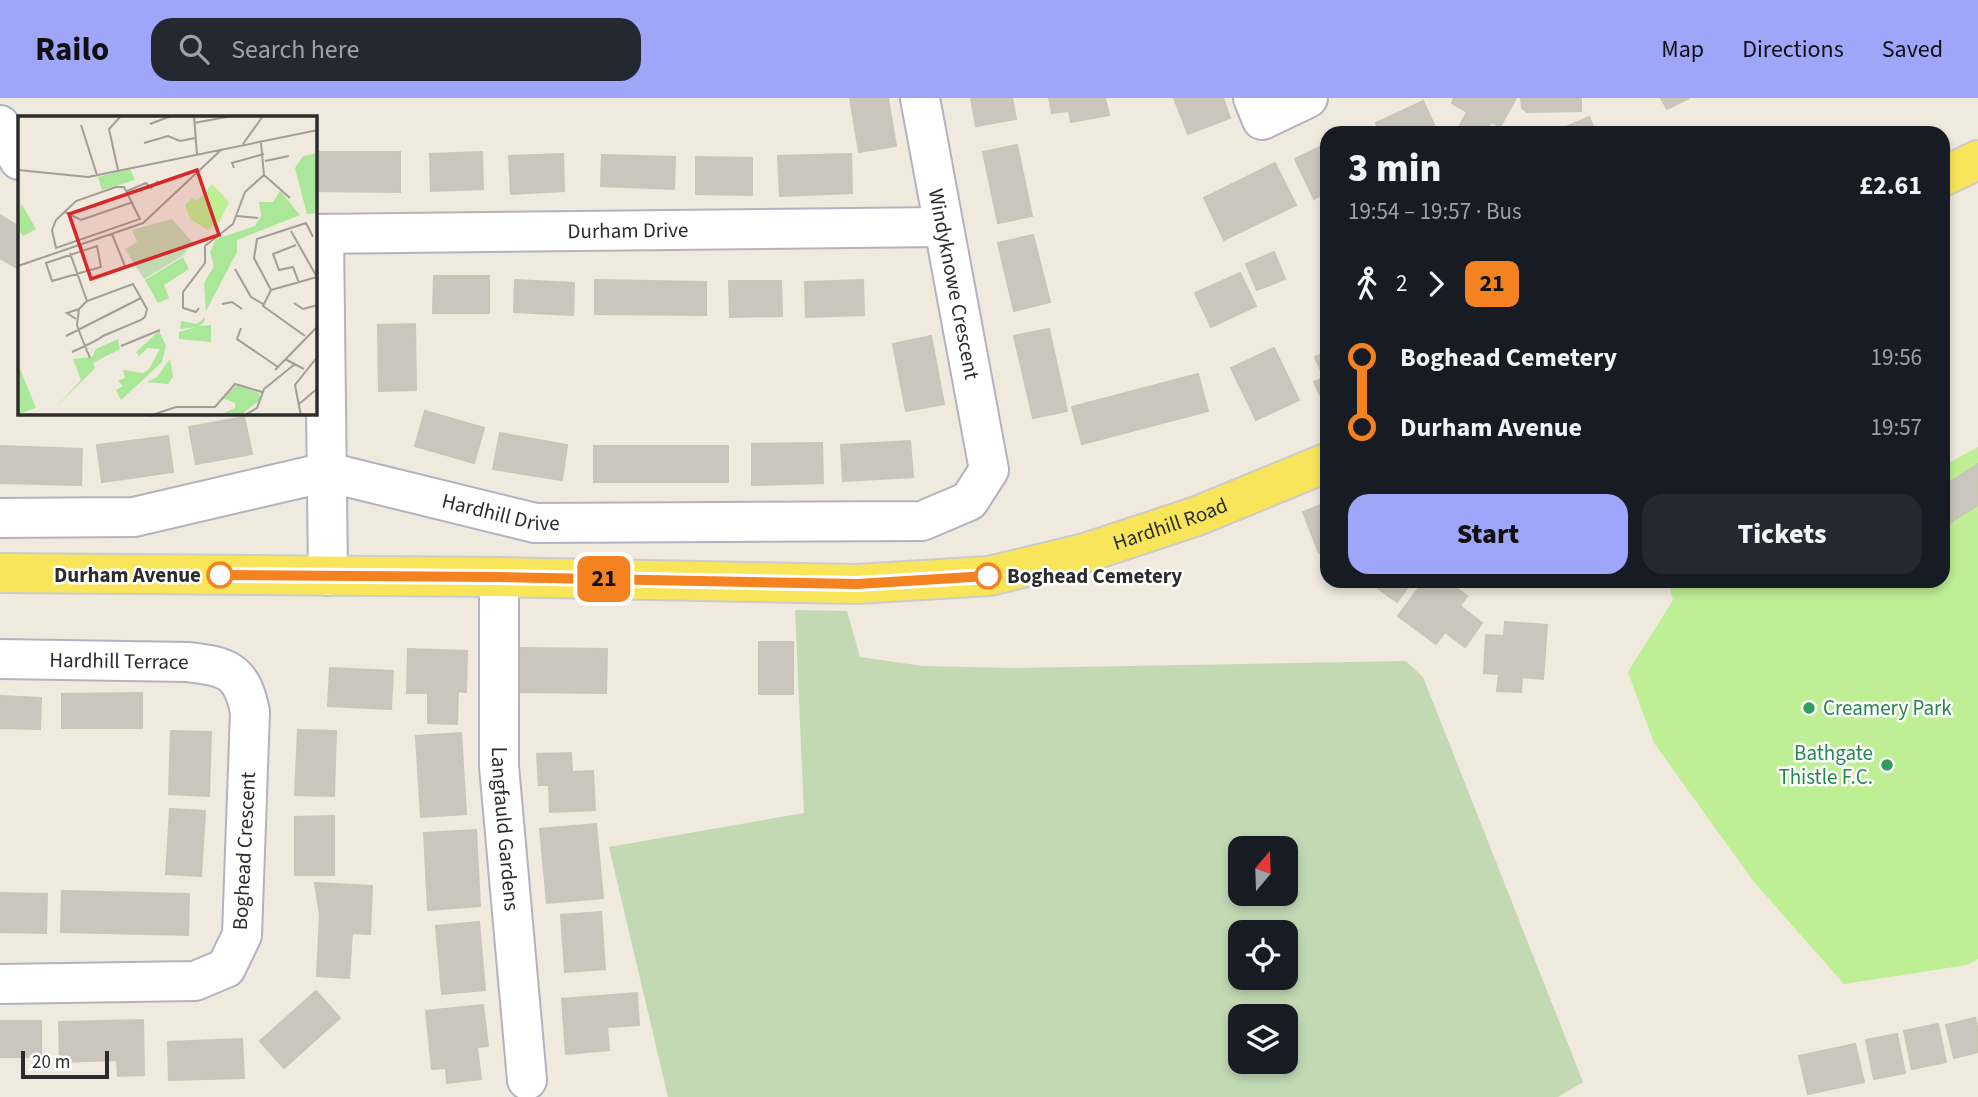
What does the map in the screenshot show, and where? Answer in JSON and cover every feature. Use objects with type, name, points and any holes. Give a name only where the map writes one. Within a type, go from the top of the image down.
[{"type":"main road","points":[[1950,173],[1978,160]]},
{"type":"main road","name":"Hardhill Road","points":[[0,573],[499,577],[857,584],[989,576],[1084,553],[1197,516],[1320,465]]},
{"type":"street","name":"Windyknowe Crescent","points":[[920,98],[989,470]]},
{"type":"street","points":[[1253,98],[1262,120],[1308,98]]},
{"type":"street","points":[[0,125],[18,158]]},
{"type":"street","name":"Durham Drive","points":[[320,235],[942,227]]},
{"type":"street","points":[[320,235],[328,576]]},
{"type":"street","name":"Hardhill Drive","points":[[0,518],[134,517],[327,472],[535,523],[922,521],[969,500],[989,470]]},
{"type":"street","name":"Langfauld Gardens","points":[[499,577],[499,766],[527,1080]]},
{"type":"street","name":"Hardhill Terrace","points":[[0,659],[187,662],[214,665],[235,676]]},
{"type":"street","name":"Boghead Crescent","points":[[0,984],[195,981],[226,968],[242,935],[250,712],[246,690],[235,676]]},
{"type":"green space","name":"Creamery Park","points":[[1978,447],[1978,959],[1967,965],[1844,984],[1754,882],[1654,743],[1628,672],[1673,600],[1670,588],[1950,588],[1950,462]]},
{"type":"green space","points":[[795,610],[847,611],[860,657],[923,666],[1013,668],[1406,661],[1423,677],[1583,1082],[1558,1097],[668,1097],[609,847],[804,813]]},
{"type":"building","points":[[850,98],[888,98],[896,146],[859,152]]},
{"type":"building","points":[[971,98],[1012,98],[1016,119],[976,126]]},
{"type":"building","points":[[1049,98],[1105,98],[1109,115],[1071,122],[1069,111],[1052,113]]},
{"type":"building","points":[[1174,98],[1223,98],[1230,118],[1188,134]]},
{"type":"building","points":[[1454,98],[1516,98],[1501,126],[1491,122],[1489,126],[1460,126],[1467,112],[1452,103]]},
{"type":"building","points":[[1521,98],[1581,98],[1581,111],[1527,112],[1522,108]]},
{"type":"building","points":[[1661,98],[1689,98],[1667,109]]},
{"type":"building","points":[[1423,101],[1435,126],[1377,126],[1376,123]]},
{"type":"building","points":[[1589,117],[1593,126],[1568,126]]},
{"type":"building","points":[[1017,145],[1032,216],[998,223],[983,152]]},
{"type":"building","points":[[1320,147],[1320,196],[1314,199],[1295,159]]},
{"type":"building","points":[[317,152],[400,152],[400,192],[317,191]]},
{"type":"building","points":[[482,152],[483,189],[431,191],[430,154]]},
{"type":"building","points":[[563,154],[564,191],[511,194],[509,156]]},
{"type":"building","points":[[851,154],[852,193],[780,196],[778,156]]},
{"type":"building","points":[[602,155],[675,157],[674,189],[601,186]]},
{"type":"building","points":[[696,157],[752,158],[752,195],[696,194]]},
{"type":"building","points":[[1275,163],[1296,205],[1224,240],[1204,198]]},
{"type":"building","points":[[0,215],[18,226],[18,268],[0,258]]},
{"type":"building","points":[[1033,235],[1050,302],[1014,311],[998,243]]},
{"type":"building","points":[[1274,252],[1285,279],[1257,290],[1246,264]]},
{"type":"building","points":[[1240,273],[1256,306],[1211,327],[1195,293]]},
{"type":"building","points":[[434,276],[489,276],[489,313],[433,313]]},
{"type":"building","points":[[515,280],[574,283],[573,315],[514,312]]},
{"type":"building","points":[[595,280],[706,282],[706,315],[595,314]]},
{"type":"building","points":[[863,280],[864,315],[806,317],[805,282]]},
{"type":"building","points":[[729,281],[781,281],[782,316],[730,317]]},
{"type":"building","points":[[415,324],[416,390],[379,391],[378,325]]},
{"type":"building","points":[[1049,329],[1067,411],[1033,418],[1014,336]]},
{"type":"building","points":[[931,336],[944,404],[906,411],[893,344]]},
{"type":"building","points":[[1274,348],[1299,400],[1256,420],[1231,368]]},
{"type":"building","points":[[1320,355],[1320,368],[1315,357]]},
{"type":"building","points":[[1198,374],[1208,411],[1082,444],[1072,407]]},
{"type":"building","points":[[1320,379],[1320,395],[1314,382]]},
{"type":"building","points":[[425,411],[484,428],[474,463],[415,446]]},
{"type":"building","points":[[244,417],[252,454],[196,464],[189,427]]},
{"type":"building","points":[[500,433],[567,445],[562,480],[493,469]]},
{"type":"building","points":[[168,436],[173,472],[102,482],[97,445]]},
{"type":"building","points":[[910,441],[913,477],[843,481],[841,445]]},
{"type":"building","points":[[822,443],[823,483],[752,485],[752,444]]},
{"type":"building","points":[[0,446],[82,449],[81,485],[0,483]]},
{"type":"building","points":[[594,446],[728,446],[728,482],[594,482]]},
{"type":"building","points":[[1978,464],[1978,505],[1950,523],[1950,482]]},
{"type":"building","points":[[1320,505],[1319,553],[1303,512]]},
{"type":"building","points":[[1378,588],[1407,588],[1397,602]]},
{"type":"building","points":[[1419,588],[1456,588],[1467,596],[1460,606],[1482,623],[1465,647],[1445,632],[1436,644],[1398,616]]},
{"type":"building","points":[[1505,622],[1547,625],[1543,679],[1522,677],[1521,692],[1497,691],[1499,674],[1484,673],[1486,635],[1504,636]]},
{"type":"building","points":[[759,642],[793,642],[793,694],[759,694]]},
{"type":"building","points":[[520,648],[607,649],[606,693],[520,692]]},
{"type":"building","points":[[408,649],[467,651],[466,692],[458,691],[457,724],[428,723],[428,693],[407,693]]},
{"type":"building","points":[[330,668],[393,671],[391,709],[328,706]]},
{"type":"building","points":[[142,693],[142,728],[62,728],[62,694]]},
{"type":"building","points":[[0,696],[41,698],[40,729],[0,728]]},
{"type":"building","points":[[298,730],[336,731],[334,796],[295,795]]},
{"type":"building","points":[[171,731],[211,732],[209,796],[169,794]]},
{"type":"building","points":[[461,733],[466,814],[421,817],[416,736]]},
{"type":"building","points":[[571,753],[572,772],[593,771],[595,810],[550,812],[549,785],[539,785],[537,754]]},
{"type":"building","points":[[170,809],[205,811],[201,876],[166,874]]},
{"type":"building","points":[[334,816],[334,875],[295,875],[295,817]]},
{"type":"building","points":[[596,824],[603,898],[547,903],[540,829]]},
{"type":"building","points":[[476,830],[480,906],[428,910],[424,833]]},
{"type":"building","points":[[315,883],[372,886],[370,934],[352,933],[349,978],[317,976],[320,915]]},
{"type":"building","points":[[62,891],[189,894],[188,935],[61,932]]},
{"type":"building","points":[[0,893],[47,894],[46,933],[0,932]]},
{"type":"building","points":[[601,912],[605,969],[565,972],[561,915]]},
{"type":"building","points":[[479,922],[485,990],[442,994],[436,926]]},
{"type":"building","points":[[316,991],[340,1018],[284,1068],[260,1041]]},
{"type":"building","points":[[637,993],[639,1025],[607,1027],[609,1050],[566,1054],[562,999]]},
{"type":"building","points":[[483,1005],[488,1046],[477,1047],[481,1079],[447,1083],[446,1068],[432,1069],[426,1011]]},
{"type":"building","points":[[1975,1018],[1978,1052],[1954,1058],[1946,1025]]},
{"type":"building","points":[[143,1020],[144,1075],[118,1076],[117,1060],[60,1062],[59,1022]]},
{"type":"building","points":[[0,1021],[41,1021],[41,1057],[0,1057]]},
{"type":"building","points":[[1938,1024],[1946,1062],[1912,1069],[1904,1031]]},
{"type":"building","points":[[1897,1034],[1905,1073],[1874,1079],[1866,1040]]},
{"type":"building","points":[[242,1039],[244,1078],[169,1080],[168,1042]]},
{"type":"building","points":[[1855,1044],[1864,1082],[1808,1094],[1799,1056]]},
{"type":"bus line","name":"21","points":[[220,575],[857,584],[988,576]]},
{"type":"place","name":"Durham Avenue","points":[[220,575]]},
{"type":"place","name":"Boghead Cemetery","points":[[988,576]]},
{"type":"place","name":"Creamery Park","points":[[1809,708]]},
{"type":"place","name":"Bathgate Thistle F.C.","points":[[1887,765]]}]
